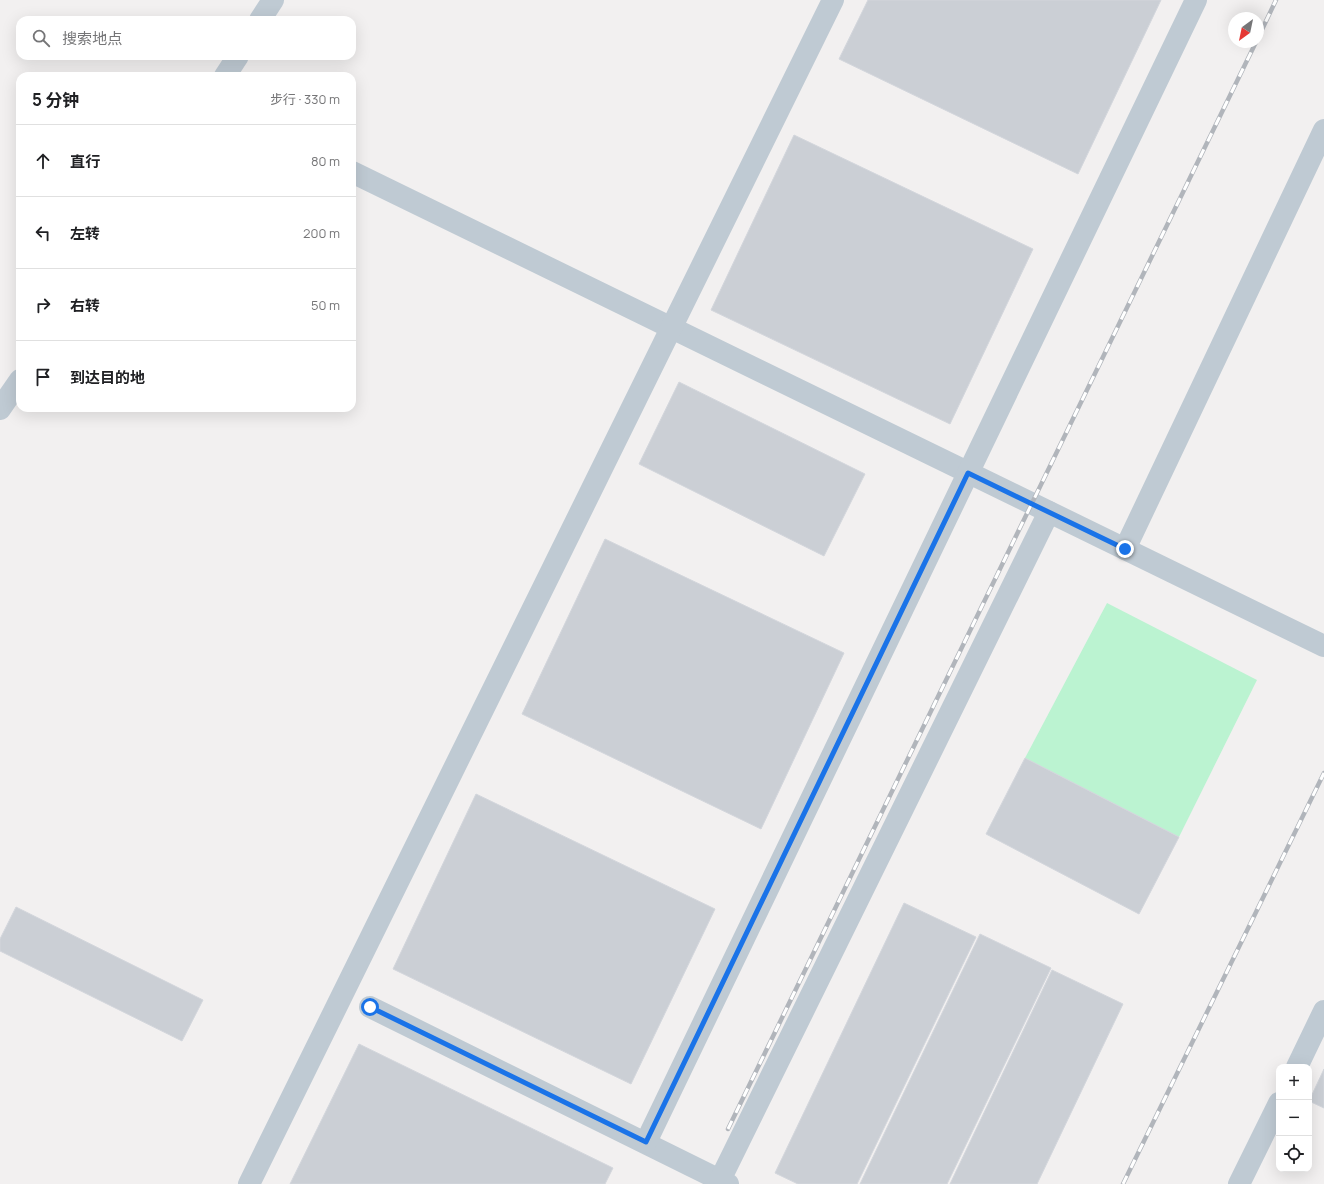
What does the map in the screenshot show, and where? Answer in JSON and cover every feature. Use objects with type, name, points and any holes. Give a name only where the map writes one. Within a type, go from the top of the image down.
[{"type":"street","points":[[263,16],[273,0]]},
{"type":"street","points":[[249,1184],[833,0]]},
{"type":"street","points":[[646,1142],[1196,0]]},
{"type":"street","points":[[228,72],[235,60]]},
{"type":"street","points":[[1125,549],[1324,130]]},
{"type":"street","points":[[356,174],[1324,646]]},
{"type":"street","points":[[0,409],[16,386]]},
{"type":"street","points":[[370,1007],[646,1142],[724,1182],[1048,512]]},
{"type":"street","points":[[1298,1064],[1324,1011]]},
{"type":"street","points":[[1239,1184],[1276,1109]]},
{"type":"green space","points":[[1107,603],[1257,680],[1179,837],[1025,758]]},
{"type":"building","points":[[868,0],[1161,0],[1078,174],[839,59]]},
{"type":"building","points":[[794,135],[1033,249],[950,424],[711,310]]},
{"type":"building","points":[[679,382],[865,474],[824,556],[639,464]]},
{"type":"building","points":[[605,539],[844,653],[761,829],[522,714]]},
{"type":"building","points":[[1025,758],[1179,837],[1139,914],[986,834]]},
{"type":"building","points":[[476,794],[715,909],[631,1084],[393,969]]},
{"type":"building","points":[[904,903],[976,937],[857,1184],[798,1184],[775,1173]]},
{"type":"building","points":[[16,907],[203,1000],[182,1041],[0,951],[0,939]]},
{"type":"building","points":[[980,934],[1051,968],[947,1184],[860,1184]]},
{"type":"building","points":[[1052,970],[1123,1004],[1037,1184],[950,1184]]},
{"type":"building","points":[[359,1044],[613,1168],[605,1184],[290,1184]]},
{"type":"building","points":[[1324,1069],[1324,1108],[1312,1102],[1312,1095]]},
{"type":"railway","points":[[1264,25],[1276,0]]},
{"type":"railway","points":[[728,1129],[1253,48]]},
{"type":"railway","points":[[1123,1184],[1324,773]]},
{"type":"route","points":[[370,1007],[646,1142],[968,473],[1125,549]]}]
